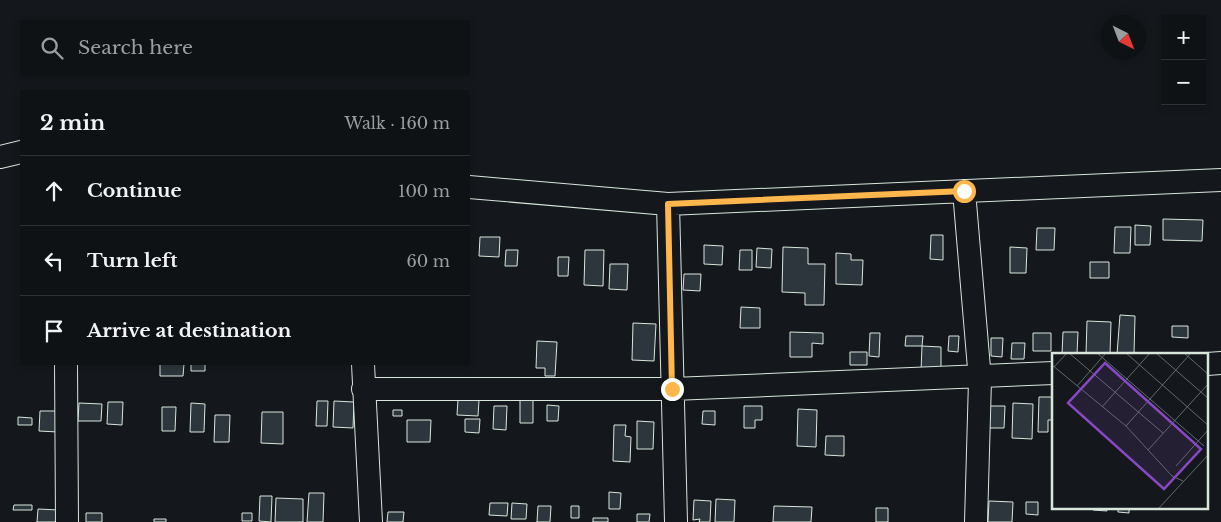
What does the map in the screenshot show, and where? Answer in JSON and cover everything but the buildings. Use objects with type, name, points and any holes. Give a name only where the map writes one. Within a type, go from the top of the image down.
[{"type":"street","points":[[0,157],[20,152]]},
{"type":"street","points":[[470,187],[668,204],[1221,180]]},
{"type":"street","points":[[964,191],[980,377],[976,522]]},
{"type":"street","points":[[668,204],[676,522]]},
{"type":"street","points":[[1208,364],[1221,363]]},
{"type":"street","points":[[66,365],[66,522]]},
{"type":"street","points":[[363,365],[371,522]]},
{"type":"street","points":[[364,389],[672,389],[980,377],[1052,372]]},
{"type":"route","points":[[672,389],[668,204],[964,191]]}]
